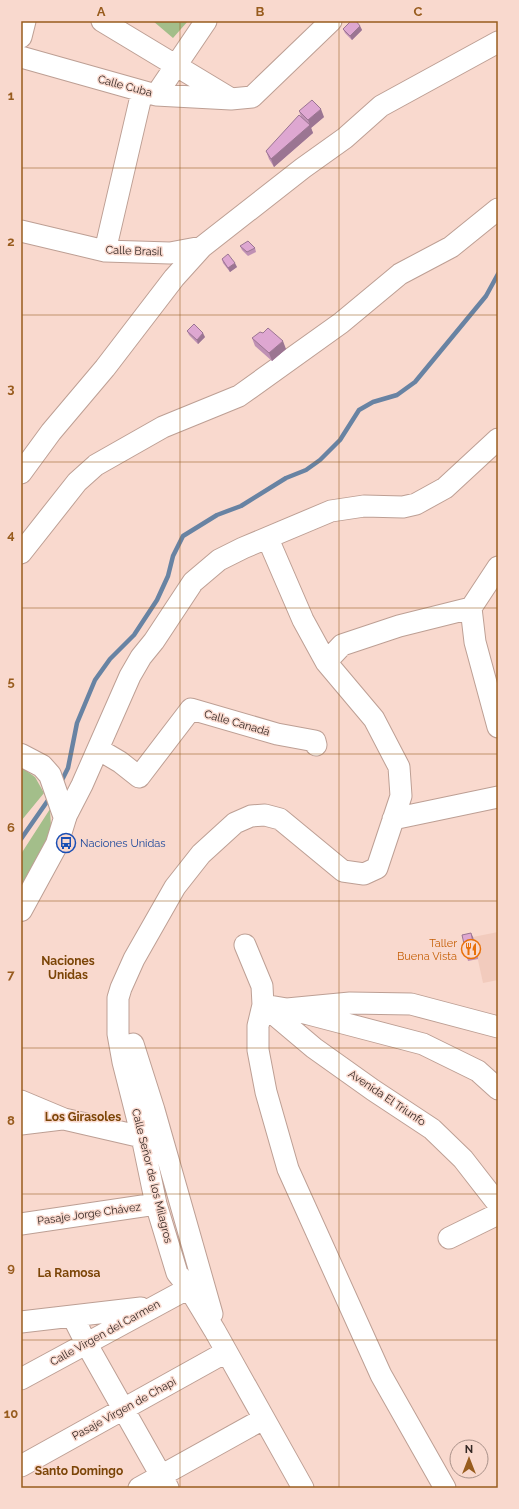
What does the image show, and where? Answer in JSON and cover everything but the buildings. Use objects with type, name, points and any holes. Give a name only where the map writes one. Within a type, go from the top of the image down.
[{"type":"main road","points":[[21,910],[57,844],[62,809],[50,775],[42,766],[23,755]]},
{"type":"street","points":[[21,37],[25,21]]},
{"type":"street","points":[[102,21],[231,99]]},
{"type":"street","points":[[105,251],[149,93],[175,66],[206,21]]},
{"type":"street","name":"Calle Cuba","points":[[21,57],[149,93],[231,99],[252,97],[331,21]]},
{"type":"street","points":[[21,473],[51,432],[105,368],[174,278],[202,247],[239,220],[303,168],[345,138],[381,106],[498,42]]},
{"type":"street","points":[[21,553],[77,482],[96,465],[163,426],[239,396],[341,324],[400,274],[451,247],[498,209]]},
{"type":"street","name":"Calle Brasil","points":[[21,231],[105,251],[170,252],[202,247]]},
{"type":"street","points":[[62,809],[98,749],[130,676],[193,582],[219,560],[243,548],[268,539],[331,511],[364,506],[403,507],[416,504],[446,488],[498,439]]},
{"type":"street","name":"Calle Señor de los Milagros","points":[[268,539],[303,620],[326,662],[374,719],[399,767],[401,796],[376,868],[364,874],[343,871],[280,819],[265,815],[251,816],[235,823],[201,854],[175,888],[134,959],[118,998],[118,1034],[156,1204],[177,1273],[181,1292],[214,1331],[300,1487]]},
{"type":"street","points":[[498,567],[471,608],[476,642],[491,674],[498,727]]},
{"type":"street","points":[[326,662],[342,645],[400,626],[471,608]]},
{"type":"street","name":"Calle Canadá","points":[[98,749],[120,762],[139,777],[191,709],[255,729],[315,741],[316,745]]},
{"type":"street","points":[[393,819],[498,797]]},
{"type":"street","points":[[244,945],[262,986],[262,1005],[258,1026],[258,1050],[266,1092],[288,1169],[381,1375],[444,1488]]},
{"type":"street","points":[[287,1009],[350,1003],[411,1004],[498,1027]]},
{"type":"street","points":[[262,1005],[287,1009],[423,1044],[478,1071],[498,1089]]},
{"type":"street","name":"Avenida El Triunfo","points":[[262,1005],[314,1048],[367,1086],[432,1129],[463,1159],[498,1204]]},
{"type":"street","points":[[133,1044],[211,1306],[214,1331]]},
{"type":"street","points":[[21,1102],[64,1119],[142,1137]]},
{"type":"street","points":[[21,1124],[64,1119]]},
{"type":"street","name":"Pasaje Jorge Chávez","points":[[21,1224],[156,1204]]},
{"type":"street","points":[[449,1238],[498,1214]]},
{"type":"street","points":[[21,1322],[141,1308],[181,1292]]},
{"type":"street","name":"Calle Virgen del Carmen","points":[[21,1379],[181,1292]]},
{"type":"street","points":[[73,1317],[164,1482]]},
{"type":"street","name":"Pasaje Virgen de Chapi","points":[[21,1466],[226,1352]]},
{"type":"street","points":[[139,1488],[164,1482],[263,1419]]},
{"type":"shaded area","points":[[498,932],[498,980],[483,983],[473,937]]},
{"type":"green space","points":[[153,21],[188,21],[173,38]]},
{"type":"green space","points":[[21,767],[35,777],[44,793],[21,821]]},
{"type":"green space","points":[[50,809],[51,827],[48,838],[21,888],[21,854]]},
{"type":"waterway","points":[[60,784],[68,768],[77,723],[95,680],[110,659],[134,635],[157,600],[168,576],[173,556],[183,536],[217,515],[241,506],[286,478],[306,470],[320,460],[340,440],[359,410],[373,402],[397,395],[415,382],[486,296],[498,274]]},
{"type":"waterway","points":[[21,839],[51,796]]},
{"type":"place","name":"Naciones Unidas","points":[[66,843]]},
{"type":"place","name":"Taller Buena Vista","points":[[471,949]]},
{"type":"district","name":"Naciones Unidas","points":[[68,968]]},
{"type":"district","name":"Los Girasoles","points":[[83,1117]]},
{"type":"district","name":"La Ramosa","points":[[69,1273]]},
{"type":"district","name":"Santo Domingo","points":[[79,1471]]}]
